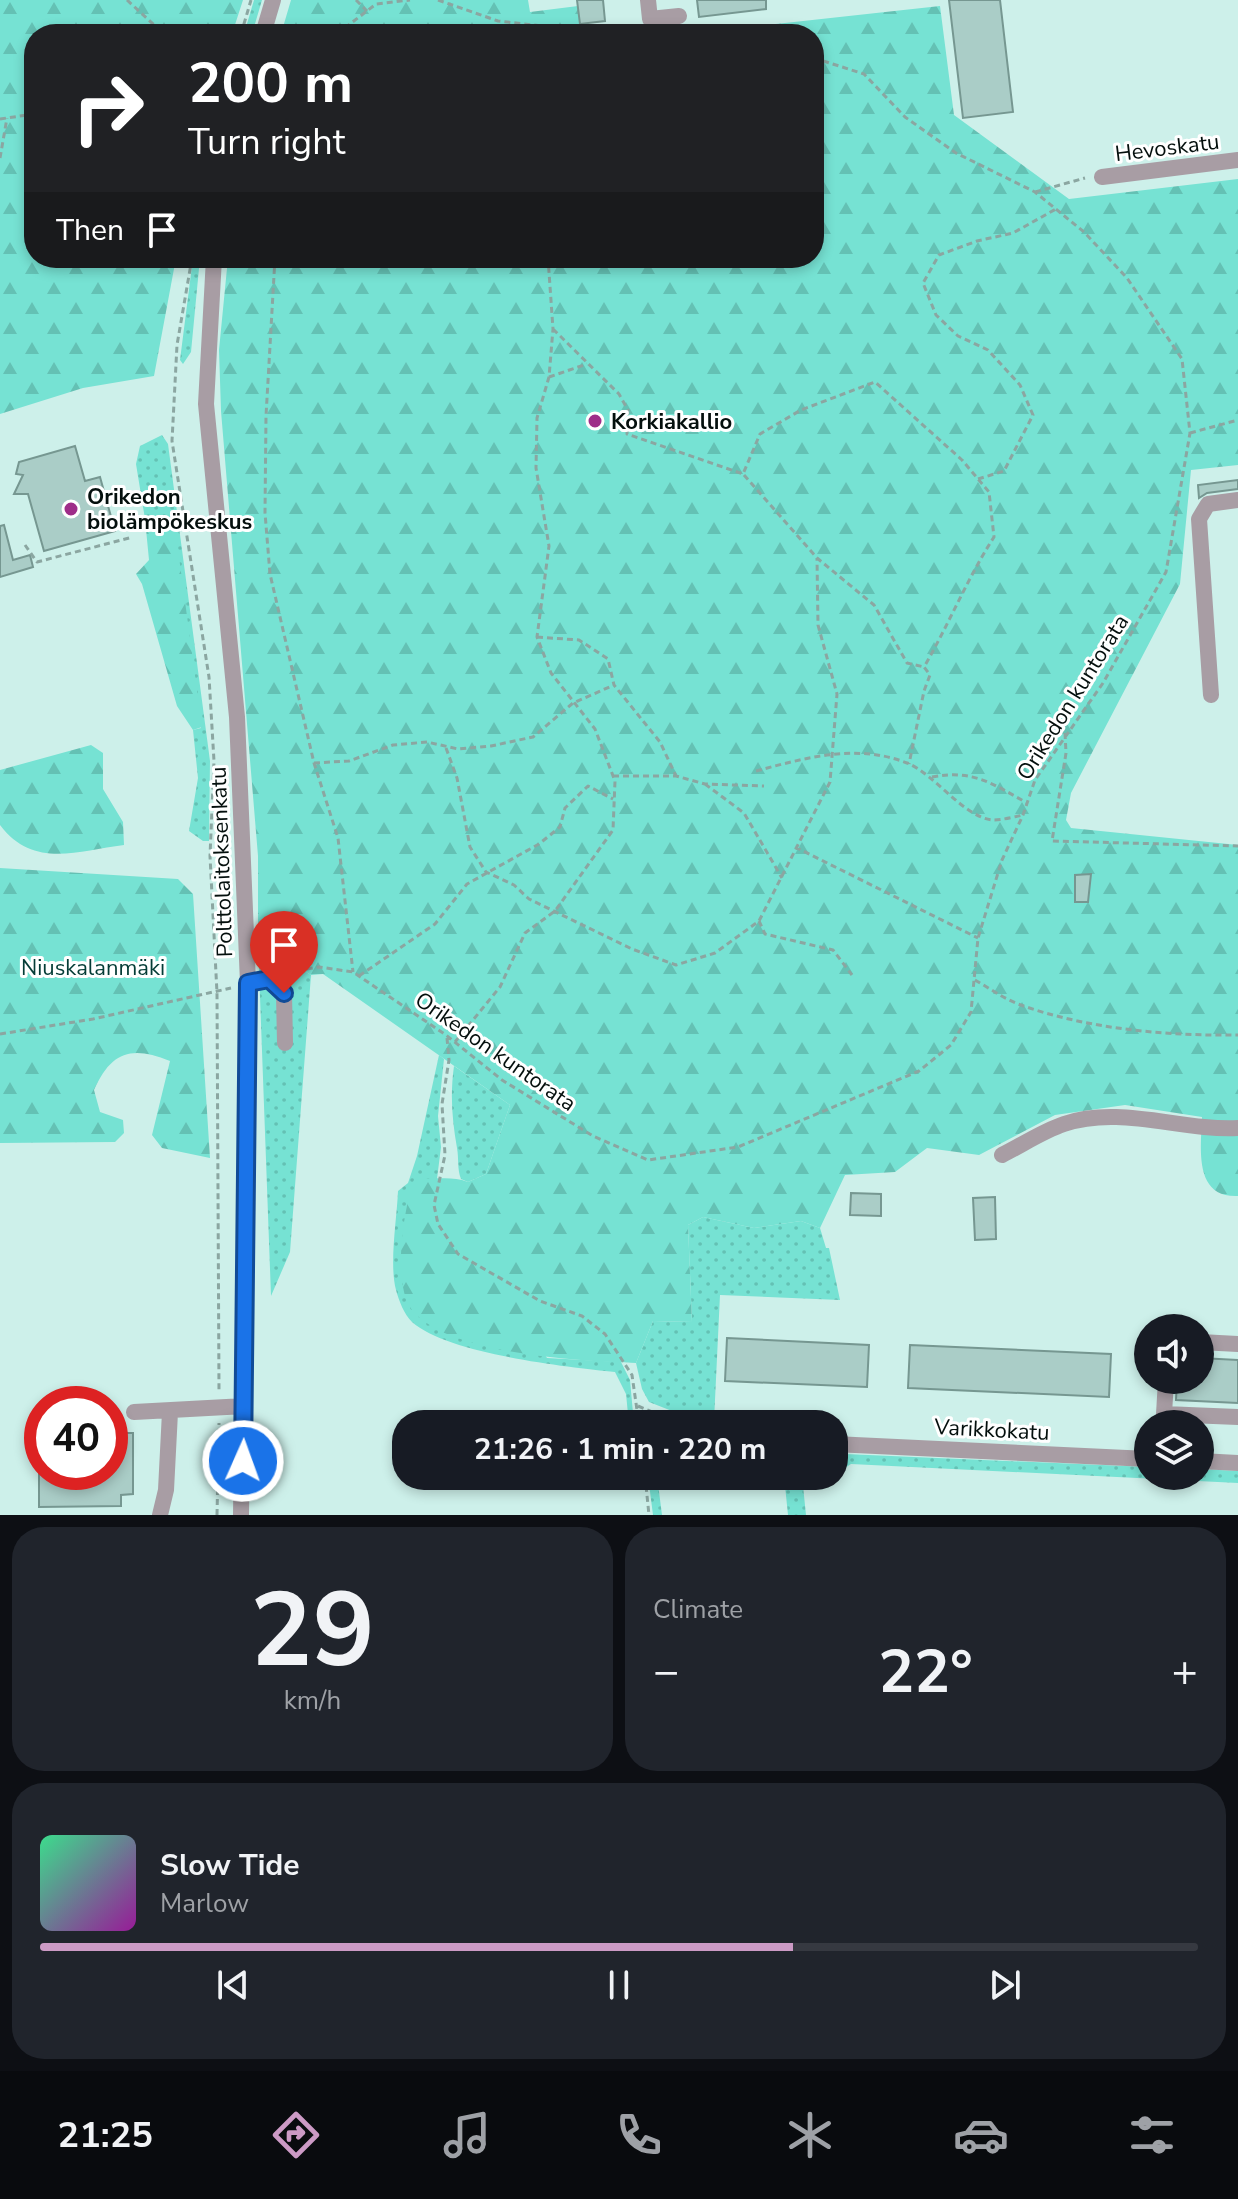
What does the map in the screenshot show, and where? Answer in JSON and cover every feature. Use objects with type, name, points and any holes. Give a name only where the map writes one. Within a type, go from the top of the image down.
[{"type":"street","points":[[266,24],[273,0]]},
{"type":"street","points":[[648,0],[650,19],[679,16]]},
{"type":"street","name":"Hevoskatu","points":[[1102,177],[1238,160]]},
{"type":"street","name":"Polttolaitoksenkatu","points":[[213,268],[206,404],[237,717],[248,983],[245,1406],[241,1515]]},
{"type":"street","points":[[1211,695],[1199,519],[1208,504],[1238,500]]},
{"type":"street","points":[[248,983],[269,979],[284,993],[285,1043]]},
{"type":"street","points":[[1002,1155],[1065,1124],[1097,1119],[1126,1117],[1183,1127],[1238,1128]]},
{"type":"street","points":[[1214,1343],[1238,1344]]},
{"type":"street","points":[[134,1412],[245,1406]]},
{"type":"street","points":[[160,1515],[166,1490],[170,1412]]},
{"type":"street","points":[[1214,1418],[1238,1417]]},
{"type":"street","name":"Varikkokatu","points":[[848,1445],[1134,1458]]},
{"type":"street","points":[[1214,1462],[1238,1463]]},
{"type":"path","points":[[127,0],[153,24]]},
{"type":"path","points":[[244,24],[251,0]]},
{"type":"path","points":[[356,0],[367,11]]},
{"type":"path","points":[[350,24],[376,4],[410,0]]},
{"type":"path","points":[[438,0],[498,21],[525,24]]},
{"type":"path","name":"Orikedon kuntorata","points":[[269,979],[306,968],[353,972],[446,1035],[502,1080],[593,1136],[648,1160],[738,1147],[919,1071],[951,1045],[971,1012],[978,938],[1002,860],[1035,780],[1065,733],[1103,683],[1166,572],[1190,433],[1182,359],[1127,278],[1084,232],[1035,192],[956,153],[905,117],[864,74],[824,61]]},
{"type":"path","points":[[0,119],[24,115]]},
{"type":"path","points":[[0,158],[7,118]]},
{"type":"path","points":[[1035,192],[1102,177]]},
{"type":"path","points":[[978,479],[1004,471],[1033,415],[1020,385],[988,350],[958,336],[936,315],[923,283],[939,255],[977,241],[1013,233],[1056,209]]},
{"type":"path","points":[[190,268],[177,345],[172,441],[209,677],[214,761],[210,856],[217,993],[217,1515]]},
{"type":"path","points":[[274,268],[266,416],[265,513],[270,574],[314,763],[338,838],[353,972]]},
{"type":"path","points":[[455,1042],[500,987],[525,933],[555,911],[613,830],[616,817],[613,799],[615,781],[595,729],[551,673],[537,637],[549,546],[536,468],[537,418],[549,377],[553,329],[549,268]]},
{"type":"path","points":[[553,329],[619,394],[628,410],[627,434],[743,474],[817,558],[874,605],[907,663],[924,667],[930,675],[909,764]]},
{"type":"path","points":[[549,377],[587,364]]},
{"type":"path","points":[[743,474],[760,434],[801,410],[875,382],[962,460],[989,492],[994,537],[969,576],[953,616],[924,667]]},
{"type":"path","points":[[1190,433],[1238,420]]},
{"type":"path","points":[[25,545],[37,562],[133,537]]},
{"type":"path","points":[[446,748],[457,778],[470,847],[486,872],[632,949],[676,965],[715,953],[759,921],[830,782],[837,694],[818,625],[817,558]]},
{"type":"path","points":[[537,637],[579,640],[608,659],[614,685],[660,742],[676,776]]},
{"type":"path","points":[[314,763],[349,761],[393,745],[427,742],[446,748],[491,746],[533,737],[573,703],[614,685]]},
{"type":"path","points":[[1065,733],[1066,753],[1052,841],[1238,846]]},
{"type":"path","points":[[756,771],[832,753],[885,756],[909,764],[932,777],[959,803],[991,820],[1023,815]]},
{"type":"path","points":[[932,777],[957,772],[972,776],[986,780],[1027,803]]},
{"type":"path","points":[[612,776],[676,776],[705,784],[764,786]]},
{"type":"path","points":[[705,784],[744,813],[783,879]]},
{"type":"path","points":[[359,976],[435,924],[467,884],[539,844],[560,827],[565,808],[588,786],[613,799]]},
{"type":"path","points":[[795,847],[978,938]]},
{"type":"path","points":[[759,921],[765,934],[833,950],[852,975]]},
{"type":"path","points":[[975,980],[1016,1003],[1058,1016],[1141,1028],[1238,1035]]},
{"type":"path","points":[[0,1034],[217,993],[248,983]]},
{"type":"path","points":[[446,1035],[450,1045],[442,1104],[445,1155],[434,1205],[438,1224],[450,1245],[468,1260],[540,1301],[582,1316],[605,1334],[632,1375],[637,1410]]},
{"type":"path","points":[[637,1406],[647,1410]]},
{"type":"path","points":[[646,1490],[649,1515]]},
{"type":"green space","points":[[0,0],[243,0],[235,24],[24,24],[24,268],[174,268],[154,376],[83,388],[0,414]]},
{"type":"green space","points":[[254,0],[262,0],[255,24],[247,24]]},
{"type":"green space","points":[[291,0],[528,0],[530,12],[578,6],[580,24],[284,24]]},
{"type":"green space","points":[[940,6],[954,115],[1069,199],[1238,179],[1238,465],[1191,470],[1180,584],[1071,793],[1066,820],[1071,828],[1238,845],[1238,1196],[1213,1189],[1207,1180],[1201,1156],[1202,1117],[1125,1105],[1055,1115],[979,1155],[927,1148],[895,1172],[845,1175],[820,1228],[801,1221],[754,1228],[703,1217],[688,1225],[692,1322],[653,1321],[636,1363],[547,1357],[510,1351],[443,1332],[420,1318],[406,1299],[401,1254],[404,1220],[415,1177],[468,1182],[486,1174],[510,1105],[323,974],[311,975],[258,942],[258,856],[221,411],[219,350],[227,268],[824,268],[824,24],[777,24]]},
{"type":"green space","points":[[192,268],[199,268],[191,352],[183,364],[180,360]]},
{"type":"green space","points":[[162,435],[168,444],[210,761],[209,841],[203,841],[189,831],[198,778],[193,730],[201,728],[168,523],[145,519],[136,464],[140,446]]},
{"type":"green space","points":[[145,519],[168,523],[176,535],[202,727],[193,730],[177,706],[142,584],[136,574],[149,560]]},
{"type":"green space","points":[[91,745],[103,753],[103,789],[123,822],[124,845],[57,854],[27,848],[13,839],[0,825],[0,770]]},
{"type":"green space","name":"Niuskalanmäki","points":[[0,868],[178,879],[193,894],[210,1158],[162,1148],[152,1135],[170,1061],[144,1053],[124,1055],[115,1060],[94,1090],[100,1112],[123,1120],[124,1133],[115,1142],[0,1143]]},
{"type":"green space","points":[[258,942],[311,975],[290,1252],[271,1296]]},
{"type":"green space","points":[[439,1055],[444,1059],[438,1116],[441,1147],[437,1179],[430,1180],[547,1358],[621,1362],[630,1380],[633,1410],[628,1410],[626,1394],[615,1372],[479,1351],[452,1343],[412,1322],[400,1303],[393,1267],[398,1191],[408,1183]]},
{"type":"green space","points":[[454,1066],[510,1105],[486,1174],[468,1182],[461,1179],[454,1127]]},
{"type":"green space","points":[[703,1217],[754,1228],[801,1221],[820,1228],[826,1248],[829,1248],[840,1300],[720,1295],[715,1410],[669,1410],[649,1402],[642,1389],[636,1363],[653,1321],[692,1322],[688,1225]]},
{"type":"green space","points":[[848,1454],[1134,1466],[1134,1478],[848,1466]]},
{"type":"green space","points":[[1214,1470],[1238,1471],[1238,1483],[1214,1482]]},
{"type":"green space","points":[[650,1490],[659,1490],[662,1515],[653,1515]]},
{"type":"green space","points":[[785,1490],[803,1490],[806,1515],[788,1515]]},
{"type":"building","points":[[577,0],[603,0],[605,21],[580,24]]},
{"type":"building","points":[[697,0],[766,0],[766,9],[699,17]]},
{"type":"building","points":[[949,0],[1000,0],[1013,112],[963,118]]},
{"type":"building","name":"Orikedon biolämpökeskus","points":[[75,446],[85,481],[100,477],[115,531],[44,551],[28,494],[14,494],[23,475],[16,474],[19,462]]},
{"type":"building","points":[[1238,480],[1238,489],[1207,493],[1199,498],[1198,485]]},
{"type":"building","points":[[4,525],[13,560],[30,555],[33,567],[0,577],[0,526]]},
{"type":"building","points":[[1091,874],[1088,902],[1075,902],[1075,875]]},
{"type":"building","points":[[851,1193],[881,1194],[881,1216],[850,1215]]},
{"type":"building","points":[[995,1197],[996,1239],[975,1240],[973,1198]]},
{"type":"building","points":[[727,1338],[869,1345],[867,1387],[725,1381]]},
{"type":"building","points":[[910,1345],[1111,1354],[1109,1397],[908,1388]]},
{"type":"building","points":[[1214,1359],[1238,1360],[1238,1403],[1176,1400],[1176,1394],[1214,1394]]},
{"type":"building","points":[[128,1433],[133,1433],[133,1494],[121,1495],[121,1506],[39,1507],[39,1490],[128,1490]]},
{"type":"place","name":"Korkiakallio","points":[[595,421]]},
{"type":"place","name":"Orikedon biolämpökeskus","points":[[71,509]]},
{"type":"route","points":[[243,1461],[248,983],[269,979],[277,983],[284,993]]}]
